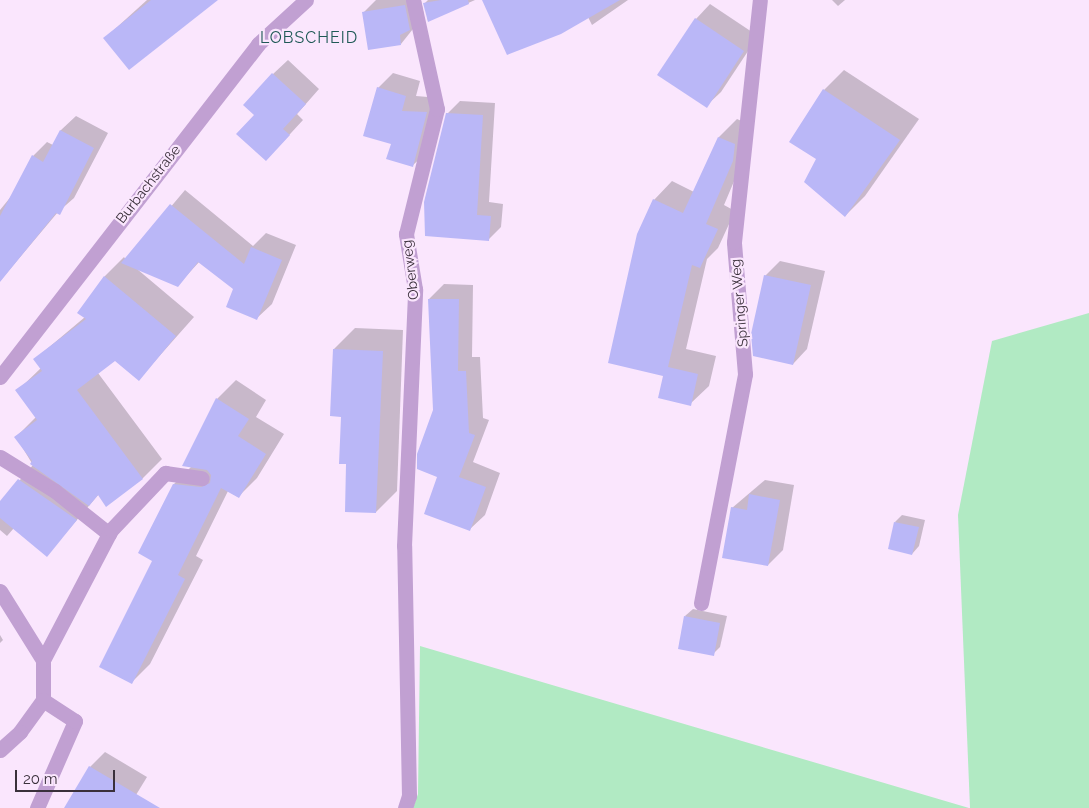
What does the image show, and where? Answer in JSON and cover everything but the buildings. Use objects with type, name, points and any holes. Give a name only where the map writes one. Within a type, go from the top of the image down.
[{"type":"street","name":"Burbachstraße","points":[[0,377],[258,44],[306,0]]},
{"type":"street","name":"Oberweg","points":[[405,808],[409,796],[404,546],[416,289],[406,234],[437,109],[413,0]]},
{"type":"street","name":"Springer Weg","points":[[701,603],[745,374],[734,242],[760,0]]},
{"type":"street","points":[[0,457],[55,491],[108,534]]},
{"type":"street","points":[[0,750],[20,732],[43,700],[43,660],[108,534],[165,473],[202,478]]},
{"type":"street","points":[[0,591],[43,660]]},
{"type":"street","points":[[36,808],[75,721],[43,700]]},
{"type":"green space","points":[[1089,313],[1089,808],[970,808],[958,515],[992,341]]},
{"type":"green space","points":[[420,646],[969,808],[413,808],[418,794]]},
{"type":"district","name":"LOBSCHEID","points":[[309,38]]}]
